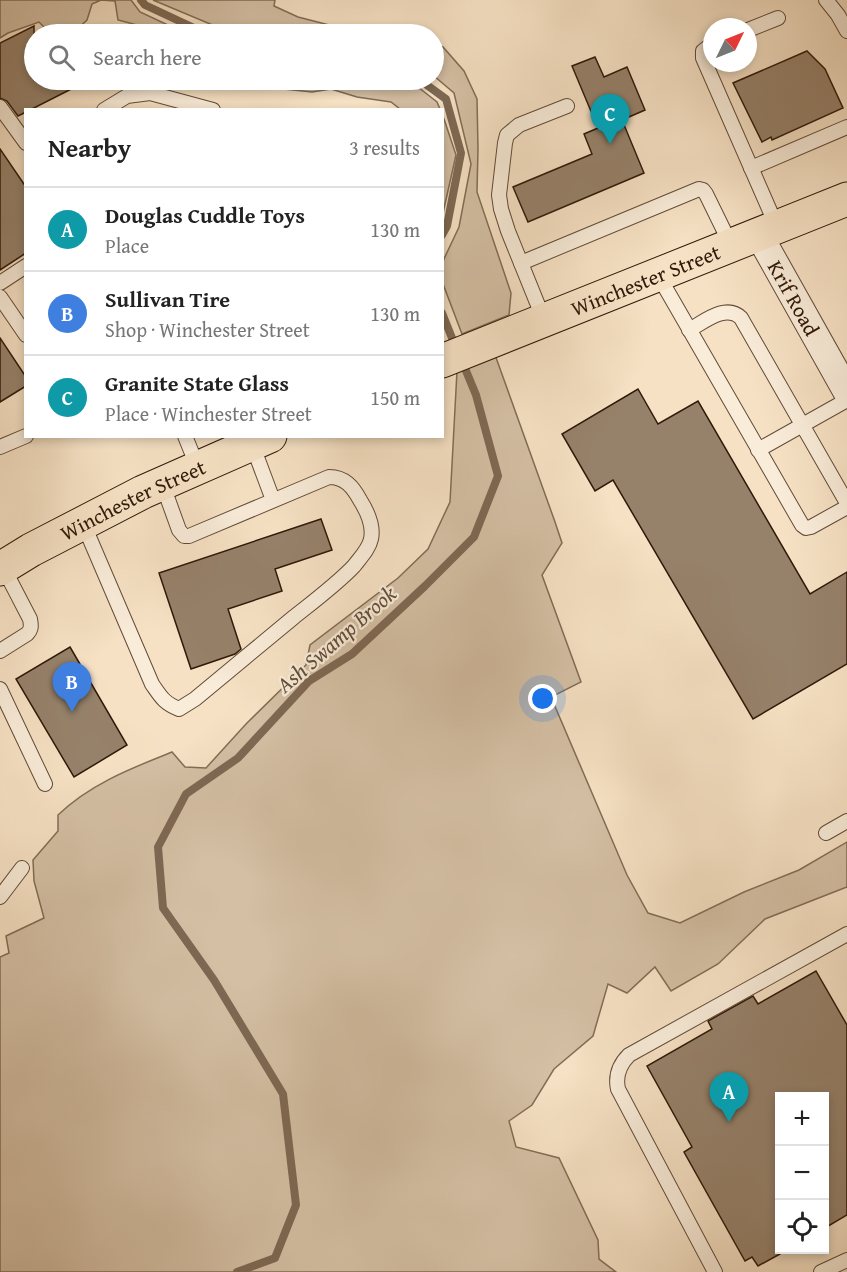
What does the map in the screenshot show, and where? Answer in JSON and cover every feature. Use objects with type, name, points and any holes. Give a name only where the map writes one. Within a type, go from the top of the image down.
[{"type":"main road","name":"Winchester Street","points":[[444,360],[847,199]]},
{"type":"main road","name":"Winchester Street","points":[[2,568],[31,550],[143,492],[261,440]]},
{"type":"street","name":"Krif Road","points":[[756,236],[847,392]]},
{"type":"lane","points":[[826,0],[847,31]]},
{"type":"lane","points":[[757,26],[778,18]]},
{"type":"lane","points":[[709,72],[751,168],[756,236]]},
{"type":"lane","points":[[107,108],[127,96],[150,93],[206,108]]},
{"type":"lane","points":[[544,320],[501,209],[499,195],[507,135],[519,124],[567,106]]},
{"type":"lane","points":[[0,107],[24,140]]},
{"type":"lane","points":[[751,168],[847,127]]},
{"type":"lane","points":[[521,263],[699,189],[756,236]]},
{"type":"lane","points":[[0,283],[24,268]]},
{"type":"lane","points":[[658,276],[689,330],[758,450],[802,525],[806,528],[811,527],[847,505],[741,318],[736,313],[721,313],[689,330]]},
{"type":"lane","points":[[0,297],[24,332]]},
{"type":"lane","points":[[758,450],[847,400]]},
{"type":"lane","points":[[0,447],[24,437]]},
{"type":"lane","points":[[186,438],[198,468]]},
{"type":"lane","points":[[261,440],[273,500]]},
{"type":"lane","points":[[83,523],[152,684],[168,704],[178,709],[195,699],[311,604],[352,567],[367,550],[371,539],[371,525],[355,490],[346,481],[337,477],[329,477],[189,536],[183,536],[179,530],[162,483]]},
{"type":"lane","points":[[0,651],[27,634],[32,626],[30,618],[2,568]]},
{"type":"lane","points":[[0,689],[45,784]]},
{"type":"lane","points":[[826,833],[847,821]]},
{"type":"lane","points":[[0,897],[22,868]]},
{"type":"lane","points":[[715,1272],[618,1089],[616,1081],[618,1072],[622,1062],[629,1055],[847,934]]},
{"type":"lane","points":[[821,1272],[847,1260]]},
{"type":"shaded area","points":[[0,0],[101,0],[92,4],[87,20],[83,24],[41,24],[39,22],[24,24],[24,27],[0,38]]},
{"type":"shaded area","points":[[101,0],[131,0],[140,12],[166,24],[133,24],[118,20],[115,1]]},
{"type":"shaded area","points":[[153,0],[275,0],[274,6],[298,17],[325,24],[210,24]]},
{"type":"shaded area","points":[[444,48],[464,71],[477,99],[477,192],[511,293],[509,315],[462,334],[444,287],[444,259],[459,227],[471,164],[454,93],[444,84]]},
{"type":"shaded area","points":[[293,90],[325,90],[312,92]]},
{"type":"shaded area","points":[[334,90],[422,90],[437,102],[440,108],[399,108],[391,102],[357,97]]},
{"type":"shaded area","points":[[444,119],[456,155],[444,209]]},
{"type":"shaded area","points":[[494,352],[562,543],[542,575],[581,682],[551,697],[627,875],[648,913],[680,923],[744,892],[799,870],[847,842],[847,887],[765,919],[718,964],[671,991],[655,967],[627,993],[608,984],[593,1036],[554,1069],[532,1105],[509,1121],[516,1147],[559,1158],[598,1240],[599,1259],[616,1272],[0,1272],[0,957],[9,953],[6,936],[44,918],[34,881],[33,860],[58,831],[58,815],[84,794],[112,778],[172,752],[185,767],[206,768],[246,724],[306,665],[310,645],[398,578],[428,549],[450,502],[457,371]]},
{"type":"building","points":[[24,31],[24,90],[69,90],[34,108],[24,108],[24,113],[18,116],[7,101],[0,98],[0,43]]},
{"type":"building","points":[[807,51],[825,69],[843,108],[772,140],[771,137],[762,142],[733,83]]},
{"type":"building","points":[[595,57],[604,77],[627,67],[645,110],[622,120],[644,173],[528,222],[513,187],[592,154],[584,134],[598,128],[572,66]]},
{"type":"building","points":[[0,149],[24,184],[24,254],[0,270]]},
{"type":"building","points":[[0,338],[24,374],[24,387],[0,402]]},
{"type":"building","points":[[638,389],[658,424],[698,401],[810,594],[847,572],[847,664],[753,719],[613,480],[595,491],[562,434]]},
{"type":"building","points":[[321,519],[332,550],[275,569],[282,591],[228,609],[241,649],[235,654],[191,669],[159,573]]},
{"type":"building","points":[[70,647],[127,745],[74,777],[16,679]]},
{"type":"building","points":[[816,971],[847,1025],[847,1215],[829,1226],[829,1092],[775,1092],[775,1254],[780,1254],[758,1266],[752,1257],[745,1261],[684,1152],[692,1147],[647,1066],[712,1029],[708,1021],[753,996],[758,1004]]},
{"type":"waterway","name":"Ash Swamp Brook","points":[[141,0],[145,5],[186,24]]},
{"type":"waterway","name":"Ash Swamp Brook","points":[[434,90],[446,99],[461,153],[444,231]]},
{"type":"waterway","name":"Ash Swamp Brook","points":[[444,318],[456,348]]},
{"type":"waterway","name":"Ash Swamp Brook","points":[[237,1272],[275,1258],[296,1205],[283,1094],[214,980],[163,908],[158,847],[186,794],[238,758],[309,681],[352,654],[474,537],[498,476],[476,395],[462,361]]},
{"type":"place","name":"Granite State Glass","points":[[610,144]]},
{"type":"place","name":"Sullivan Tire","points":[[72,712]]},
{"type":"place","name":"Douglas Cuddle Toys","points":[[729,1122]]}]
